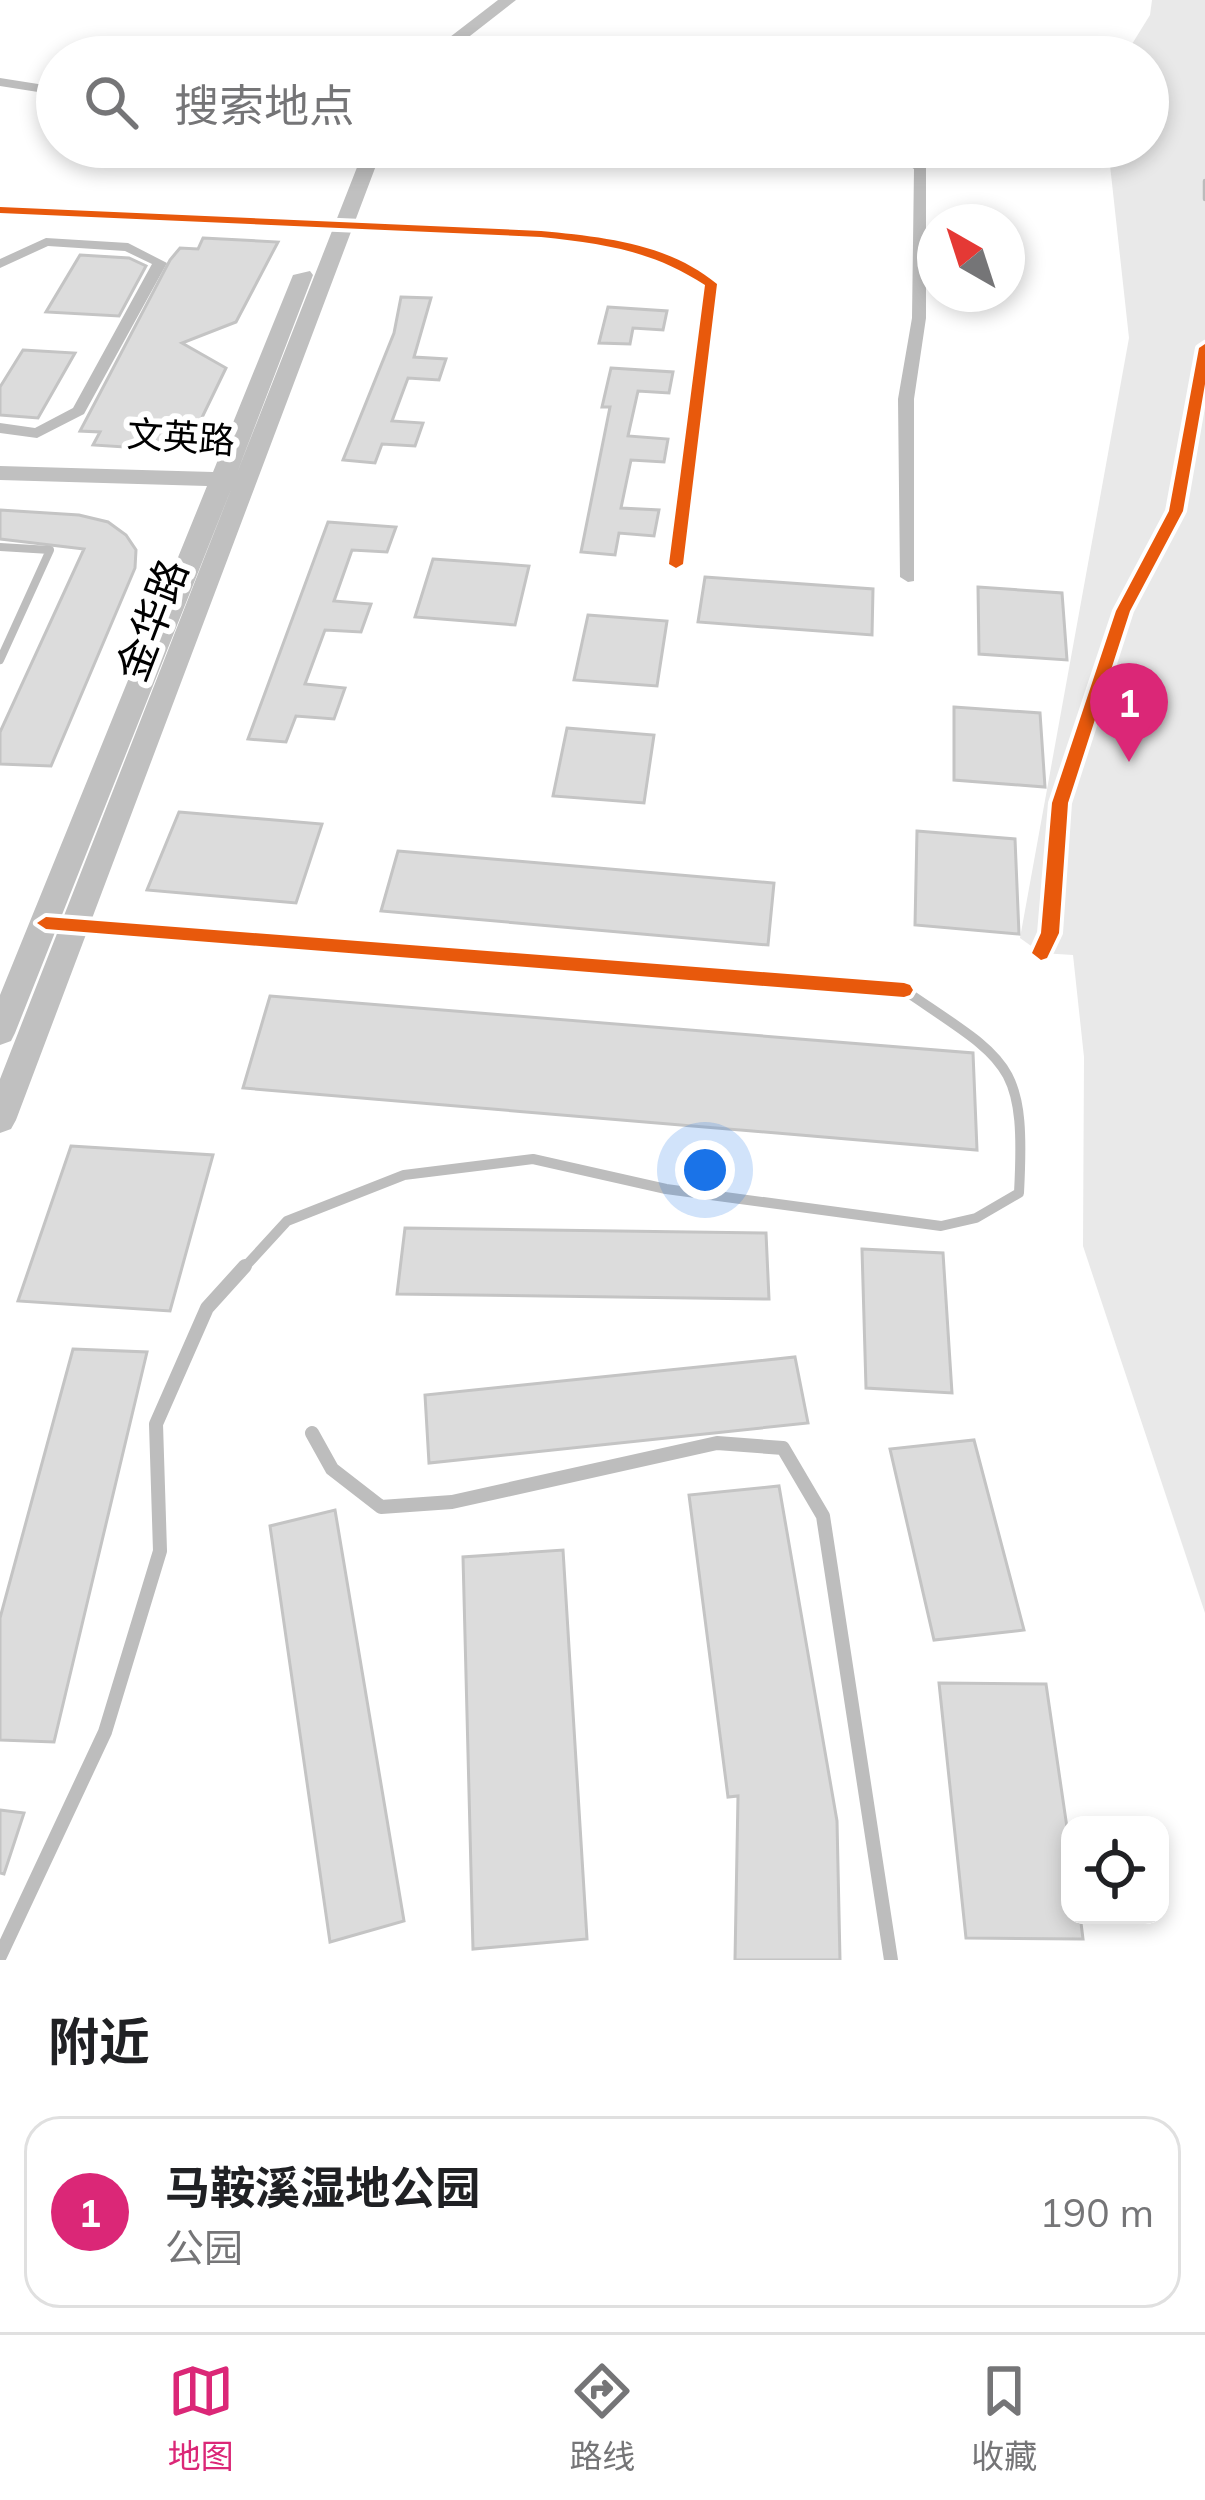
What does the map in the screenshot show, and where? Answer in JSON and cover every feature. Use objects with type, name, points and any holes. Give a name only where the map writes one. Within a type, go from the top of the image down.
[{"type":"main road","points":[[441,36],[490,0]]},
{"type":"main road","points":[[460,36],[508,0]]},
{"type":"main road","name":"金华路","points":[[333,226],[348,168]]},
{"type":"main road","name":"金华路","points":[[0,1033],[333,226],[363,168]]},
{"type":"main road","name":"文英路","points":[[0,462],[232,478]]},
{"type":"main road","name":"文英路","points":[[0,472],[232,478]]},
{"type":"main road","name":"金华路","points":[[0,1120],[75,926],[232,478]]},
{"type":"street","points":[[2,85],[36,89]]},
{"type":"street","points":[[908,577],[906,399],[919,318],[920,168]]},
{"type":"street","points":[[0,210],[620,242],[673,257],[711,284],[676,564]]},
{"type":"street","points":[[72,244],[86,216]]},
{"type":"street","points":[[0,264],[46,242],[128,248],[160,263],[79,411],[37,433],[0,428]]},
{"type":"street","points":[[46,923],[904,989]]},
{"type":"lane","points":[[0,547],[50,550],[0,660]]},
{"type":"lane","points":[[0,1956],[105,1732],[160,1551],[156,1424],[207,1308],[287,1221],[404,1175],[533,1159],[666,1189],[850,1217],[941,1226],[976,1218],[1019,1193],[1021,1120],[1012,1081],[975,1040],[904,989]]},
{"type":"lane","points":[[312,1433],[332,1469],[381,1507],[452,1502],[717,1443],[783,1448],[823,1516],[891,1960]]},
{"type":"shaded area","points":[[1152,0],[1205,0],[1205,1613],[1083,1246],[1084,1057],[1073,955],[1041,953],[1020,938],[1129,338],[1110,168],[1169,168],[1169,36],[1137,36],[1150,15]]},
{"type":"building","points":[[203,238],[278,242],[236,322],[182,343],[226,368],[194,434],[156,449],[93,445],[100,432],[80,431],[170,260],[180,248],[198,249]]},
{"type":"building","points":[[80,255],[129,258],[146,266],[119,316],[46,312]]},
{"type":"building","points":[[401,297],[431,298],[414,357],[446,359],[439,380],[408,378],[392,421],[423,423],[415,446],[382,444],[375,463],[343,460],[394,333]]},
{"type":"building","points":[[608,307],[667,311],[663,330],[633,328],[630,344],[599,343]]},
{"type":"building","points":[[23,350],[75,353],[38,418],[0,415],[0,387]]},
{"type":"building","points":[[611,368],[673,372],[669,393],[638,391],[628,436],[668,439],[664,462],[631,460],[621,508],[659,510],[654,536],[619,533],[615,555],[581,552],[610,407],[602,407]]},
{"type":"building","points":[[0,510],[79,515],[108,522],[136,550],[135,568],[51,766],[0,764],[0,732],[84,549],[0,539]]},
{"type":"building","points":[[328,522],[396,527],[387,552],[352,550],[334,601],[371,604],[361,632],[325,630],[305,684],[345,688],[334,719],[296,716],[286,742],[248,739]]},
{"type":"building","points":[[433,559],[529,566],[515,625],[415,617]]},
{"type":"building","points":[[705,577],[873,589],[872,635],[698,622]]},
{"type":"building","points":[[978,587],[1062,593],[1067,660],[979,654]]},
{"type":"building","points":[[588,615],[667,621],[657,686],[574,680]]},
{"type":"building","points":[[954,707],[1040,713],[1045,787],[954,780]]},
{"type":"building","points":[[567,728],[654,735],[644,803],[553,796]]},
{"type":"building","points":[[179,812],[322,824],[296,903],[147,890]]},
{"type":"building","points":[[917,831],[1015,839],[1019,934],[915,925]]},
{"type":"building","points":[[398,851],[774,883],[768,945],[381,911]]},
{"type":"building","points":[[270,996],[973,1053],[977,1150],[243,1088]]},
{"type":"building","points":[[71,1146],[213,1155],[170,1311],[18,1301]]},
{"type":"building","points":[[405,1228],[766,1233],[769,1299],[397,1294]]},
{"type":"building","points":[[862,1249],[943,1253],[952,1393],[866,1388]]},
{"type":"building","points":[[73,1349],[147,1352],[54,1742],[0,1740],[0,1618]]},
{"type":"building","points":[[795,1357],[808,1423],[429,1463],[425,1395]]},
{"type":"building","points":[[974,1440],[1024,1630],[934,1640],[890,1449]]},
{"type":"building","points":[[779,1486],[837,1821],[840,1960],[735,1960],[738,1796],[728,1797],[689,1495]]},
{"type":"building","points":[[335,1510],[404,1921],[330,1942],[270,1526]]},
{"type":"building","points":[[563,1550],[587,1939],[473,1949],[463,1557]]},
{"type":"building","points":[[939,1683],[1046,1684],[1065,1816],[1061,1816],[1061,1924],[1081,1924],[1083,1939],[966,1938]]},
{"type":"building","points":[[0,1810],[24,1813],[4,1874],[0,1873]]},
{"type":"waterway","points":[[1205,181],[1205,199]]},
{"type":"cycle path","points":[[0,210],[541,234],[610,242],[669,259],[711,284],[676,564]]},
{"type":"cycle path","points":[[1041,953],[1050,933],[1060,803],[1123,611],[1176,511],[1205,348]]},
{"type":"cycle path","points":[[46,923],[904,990]]},
{"type":"place","name":"马鞍溪湿地公园","points":[[1129,762]]}]
